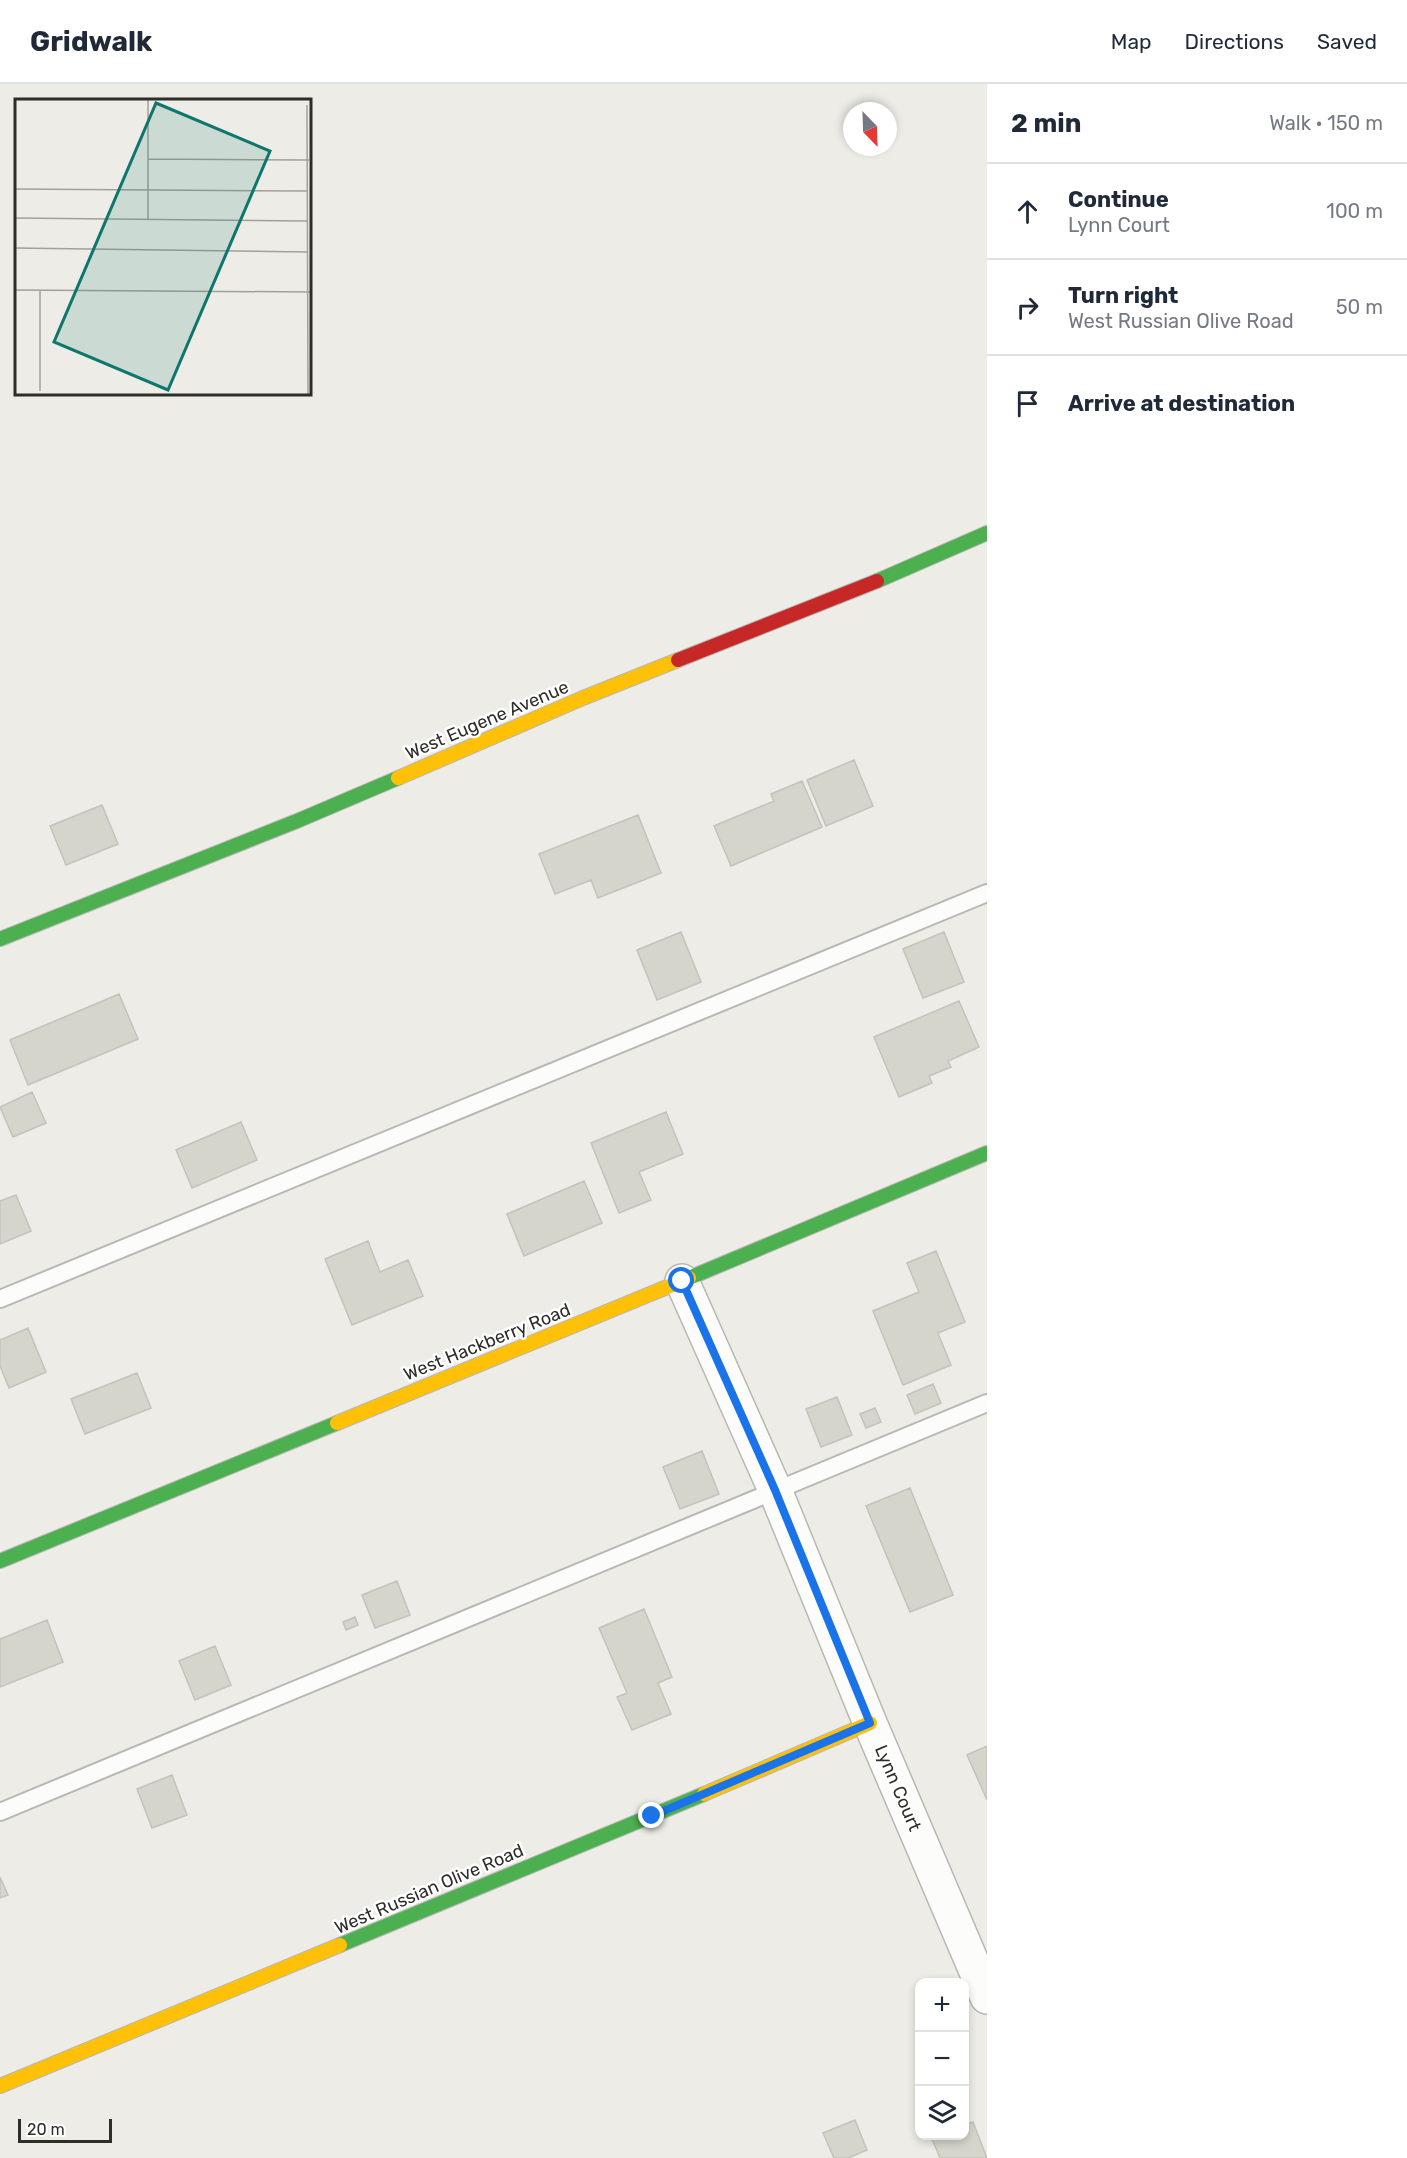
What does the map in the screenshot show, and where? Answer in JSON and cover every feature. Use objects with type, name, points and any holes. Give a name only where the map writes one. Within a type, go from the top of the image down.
[{"type":"street","name":"West Eugene Avenue","points":[[0,939],[297,821],[583,698],[875,582],[987,533]]},
{"type":"street","name":"West Hackberry Road","points":[[0,1561],[987,1153]]},
{"type":"street","name":"Lynn Court","points":[[682,1281],[775,1490],[870,1723],[987,1996]]},
{"type":"street","name":"West Russian Olive Road","points":[[0,2086],[641,1821],[870,1723]]},
{"type":"lane","points":[[0,1299],[987,893]]},
{"type":"lane","points":[[0,1812],[987,1403]]},
{"type":"building","points":[[854,760],[873,806],[826,826],[807,780]]},
{"type":"building","points":[[802,781],[822,827],[731,866],[714,826],[774,801],[771,794]]},
{"type":"building","points":[[102,805],[118,844],[66,865],[50,826]]},
{"type":"building","points":[[638,815],[661,873],[598,898],[591,880],[555,894],[539,854]]},
{"type":"building","points":[[681,932],[701,982],[657,1000],[637,950]]},
{"type":"building","points":[[944,932],[964,982],[923,998],[903,949]]},
{"type":"building","points":[[119,994],[138,1039],[28,1085],[10,1040]]},
{"type":"building","points":[[959,1001],[979,1047],[948,1061],[951,1067],[929,1076],[932,1083],[899,1097],[874,1037]]},
{"type":"building","points":[[32,1092],[46,1123],[13,1137],[0,1107]]},
{"type":"building","points":[[666,1112],[683,1154],[639,1172],[651,1200],[619,1213],[591,1143]]},
{"type":"building","points":[[241,1122],[257,1160],[192,1188],[176,1150]]},
{"type":"building","points":[[584,1181],[602,1223],[524,1256],[507,1214]]},
{"type":"building","points":[[16,1195],[31,1231],[0,1244],[0,1201]]},
{"type":"building","points":[[368,1241],[380,1272],[408,1260],[423,1296],[352,1325],[325,1259]]},
{"type":"building","points":[[936,1251],[965,1322],[938,1333],[951,1365],[903,1385],[873,1311],[919,1292],[907,1263]]},
{"type":"building","points":[[28,1328],[46,1372],[9,1388],[0,1366],[0,1340]]},
{"type":"building","points":[[137,1373],[151,1408],[85,1434],[71,1399]]},
{"type":"building","points":[[933,1384],[941,1403],[915,1414],[907,1395]]},
{"type":"building","points":[[837,1397],[852,1435],[821,1447],[806,1409]]},
{"type":"building","points":[[875,1408],[881,1422],[866,1428],[860,1414]]},
{"type":"building","points":[[702,1451],[719,1494],[680,1509],[663,1467]]},
{"type":"building","points":[[910,1488],[953,1595],[910,1612],[866,1506]]},
{"type":"building","points":[[397,1581],[410,1615],[375,1628],[362,1595]]},
{"type":"building","points":[[644,1609],[672,1677],[658,1683],[671,1714],[632,1730],[617,1697],[627,1693],[599,1628]]},
{"type":"building","points":[[355,1617],[358,1625],[346,1630],[343,1622]]},
{"type":"building","points":[[47,1620],[63,1662],[0,1687],[0,1639]]},
{"type":"building","points":[[215,1646],[231,1685],[195,1700],[179,1661]]},
{"type":"building","points":[[987,1746],[987,1800],[967,1755]]},
{"type":"building","points":[[172,1775],[187,1815],[152,1828],[137,1789]]},
{"type":"building","points":[[0,1877],[8,1895],[0,1898]]},
{"type":"building","points":[[855,2120],[867,2150],[848,2158],[834,2158],[823,2133]]},
{"type":"building","points":[[973,2122],[987,2158],[940,2158],[932,2140],[969,2140],[969,2123]]},
{"type":"traffic: fast","points":[[877,581],[987,533]]},
{"type":"traffic: fast","points":[[0,939],[297,821],[398,778]]},
{"type":"traffic: fast","points":[[689,1278],[987,1153]]},
{"type":"traffic: fast","points":[[0,1561],[337,1423]]},
{"type":"traffic: fast","points":[[340,1945],[704,1794]]},
{"type":"traffic: slow","points":[[398,778],[583,698],[678,660]]},
{"type":"traffic: slow","points":[[337,1423],[689,1278]]},
{"type":"traffic: slow","points":[[704,1794],[870,1723]]},
{"type":"traffic: slow","points":[[0,2086],[340,1945]]},
{"type":"traffic: jam","points":[[678,660],[877,581]]},
{"type":"route","points":[[652,1816],[870,1723],[775,1490],[682,1281]]}]
